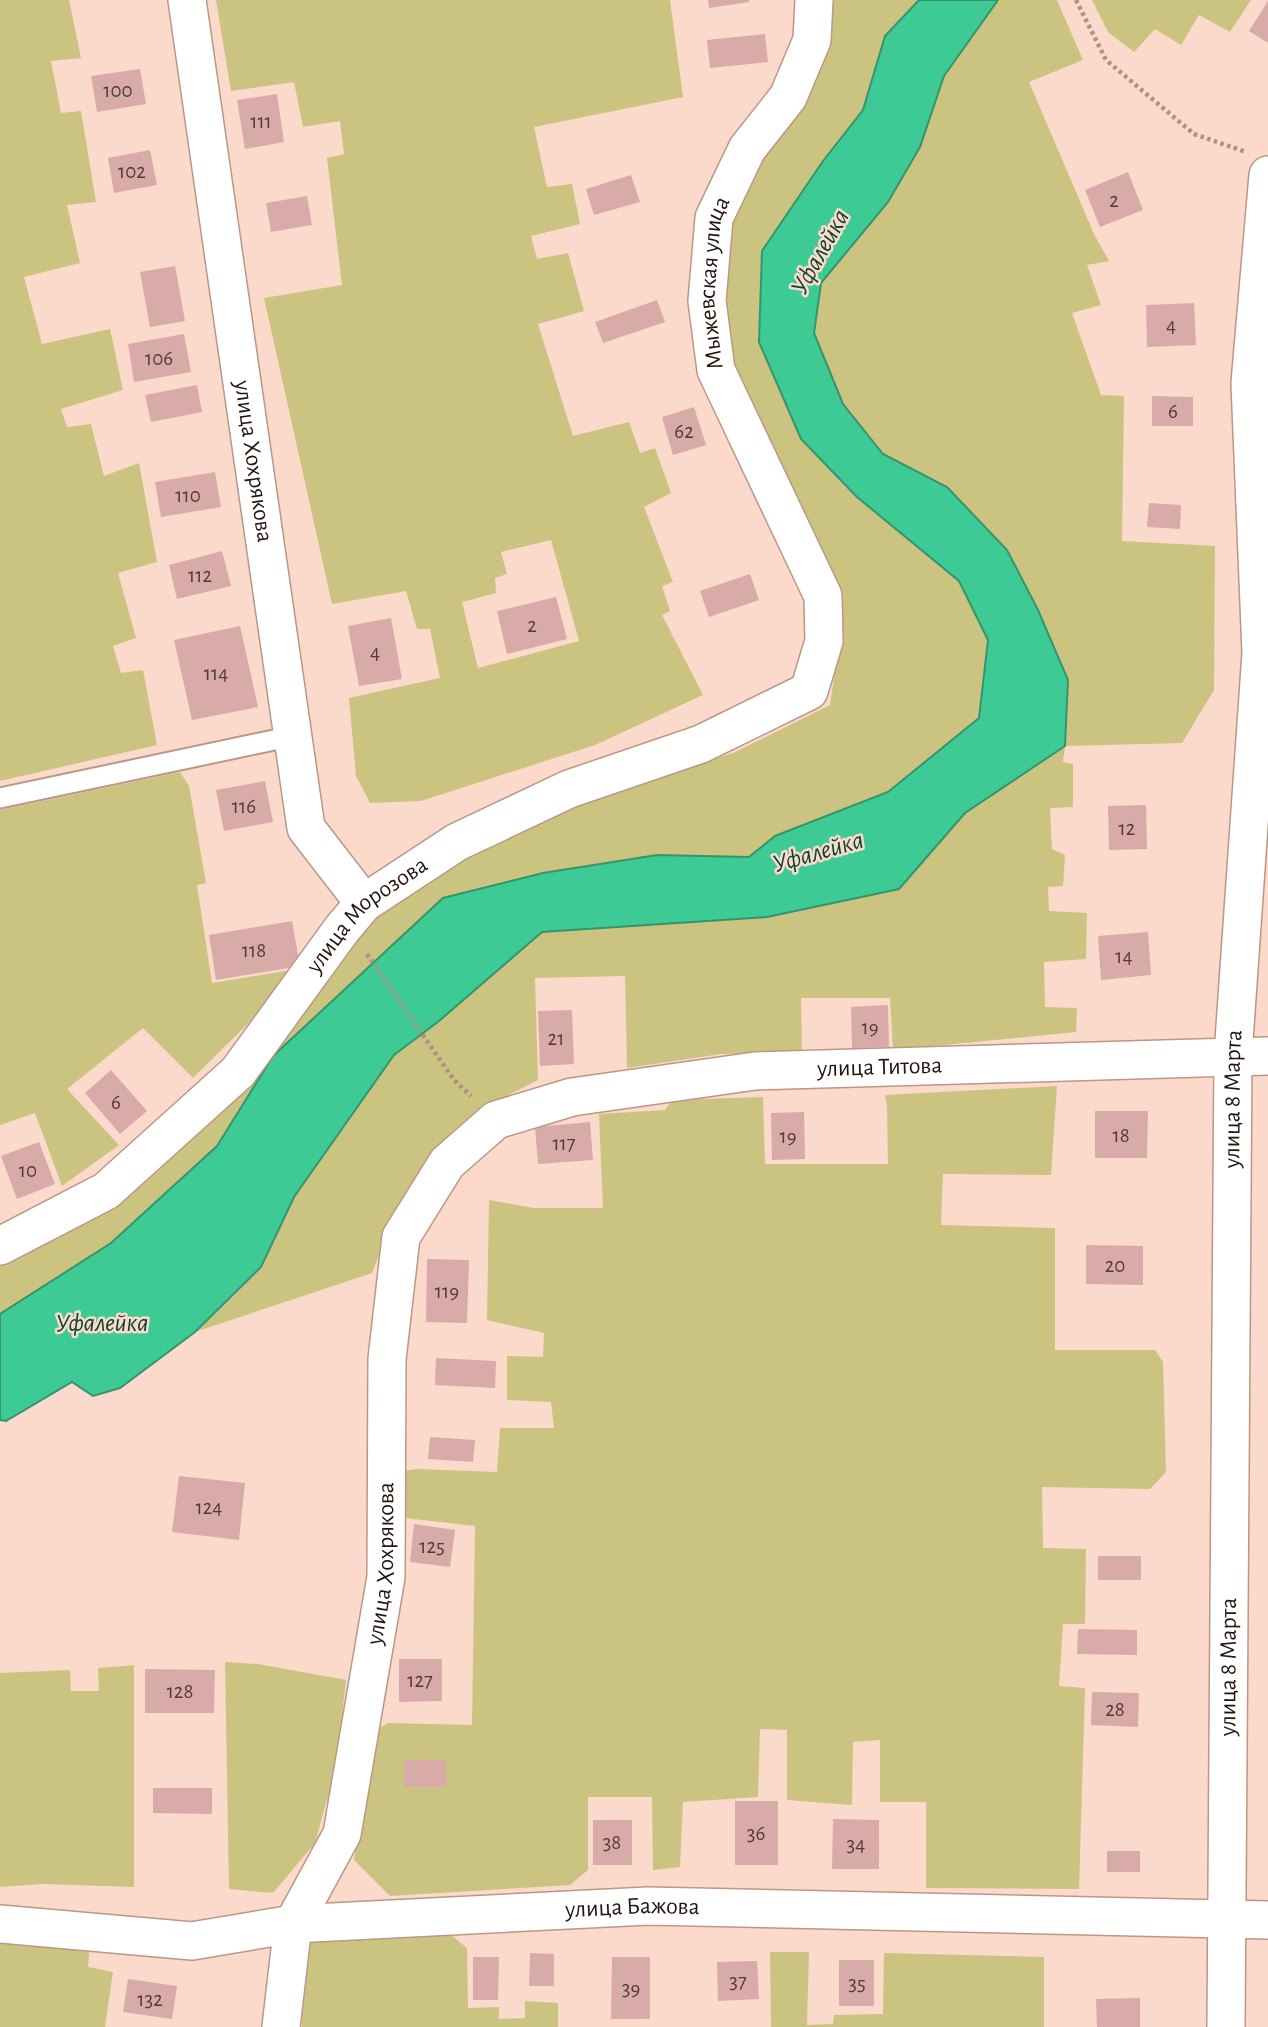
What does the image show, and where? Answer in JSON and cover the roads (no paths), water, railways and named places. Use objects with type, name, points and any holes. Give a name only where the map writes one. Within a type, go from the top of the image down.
[{"type":"street","name":"улица Хохрякова","points":[[187,0],[306,828],[364,903]]},
{"type":"street","name":"Мыжевская улица","points":[[809,691],[824,641],[823,596],[716,370],[707,301],[714,218],[747,149],[788,97],[812,40],[814,0]]},
{"type":"street","name":"улица 8 Марта","points":[[1226,2027],[1261,653],[1250,383],[1262,165]]},
{"type":"street","name":"улица Морозова","points":[[0,1246],[106,1191],[238,1072],[364,903],[457,842],[569,789],[701,744],[809,691]]},
{"type":"street","name":"улица Титова","points":[[496,1120],[572,1097],[755,1071],[1251,1055]]},
{"type":"street","name":"улица Хохрякова","points":[[281,2027],[293,1924],[342,1834],[386,1577],[387,1359],[401,1237],[447,1163],[496,1120]]},
{"type":"street","name":"улица Бажова","points":[[0,1924],[192,1941],[293,1924],[648,1906],[1268,1920]]},
{"type":"lane","points":[[0,798],[293,736]]},
{"type":"water","name":"Уфалейка","points":[[919,0],[998,0],[944,76],[920,147],[888,202],[821,283],[814,333],[843,404],[883,454],[947,487],[1007,550],[1038,610],[1068,680],[1065,746],[965,813],[899,889],[767,917],[542,932],[439,1021],[394,1055],[294,1197],[261,1267],[195,1332],[120,1388],[93,1396],[72,1382],[6,1421],[0,1420],[0,1314],[111,1243],[217,1146],[273,1056],[443,898],[543,873],[657,855],[749,857],[775,836],[888,792],[979,718],[988,640],[959,581],[857,497],[801,439],[759,342],[762,251],[823,161],[863,110],[885,36]]}]
